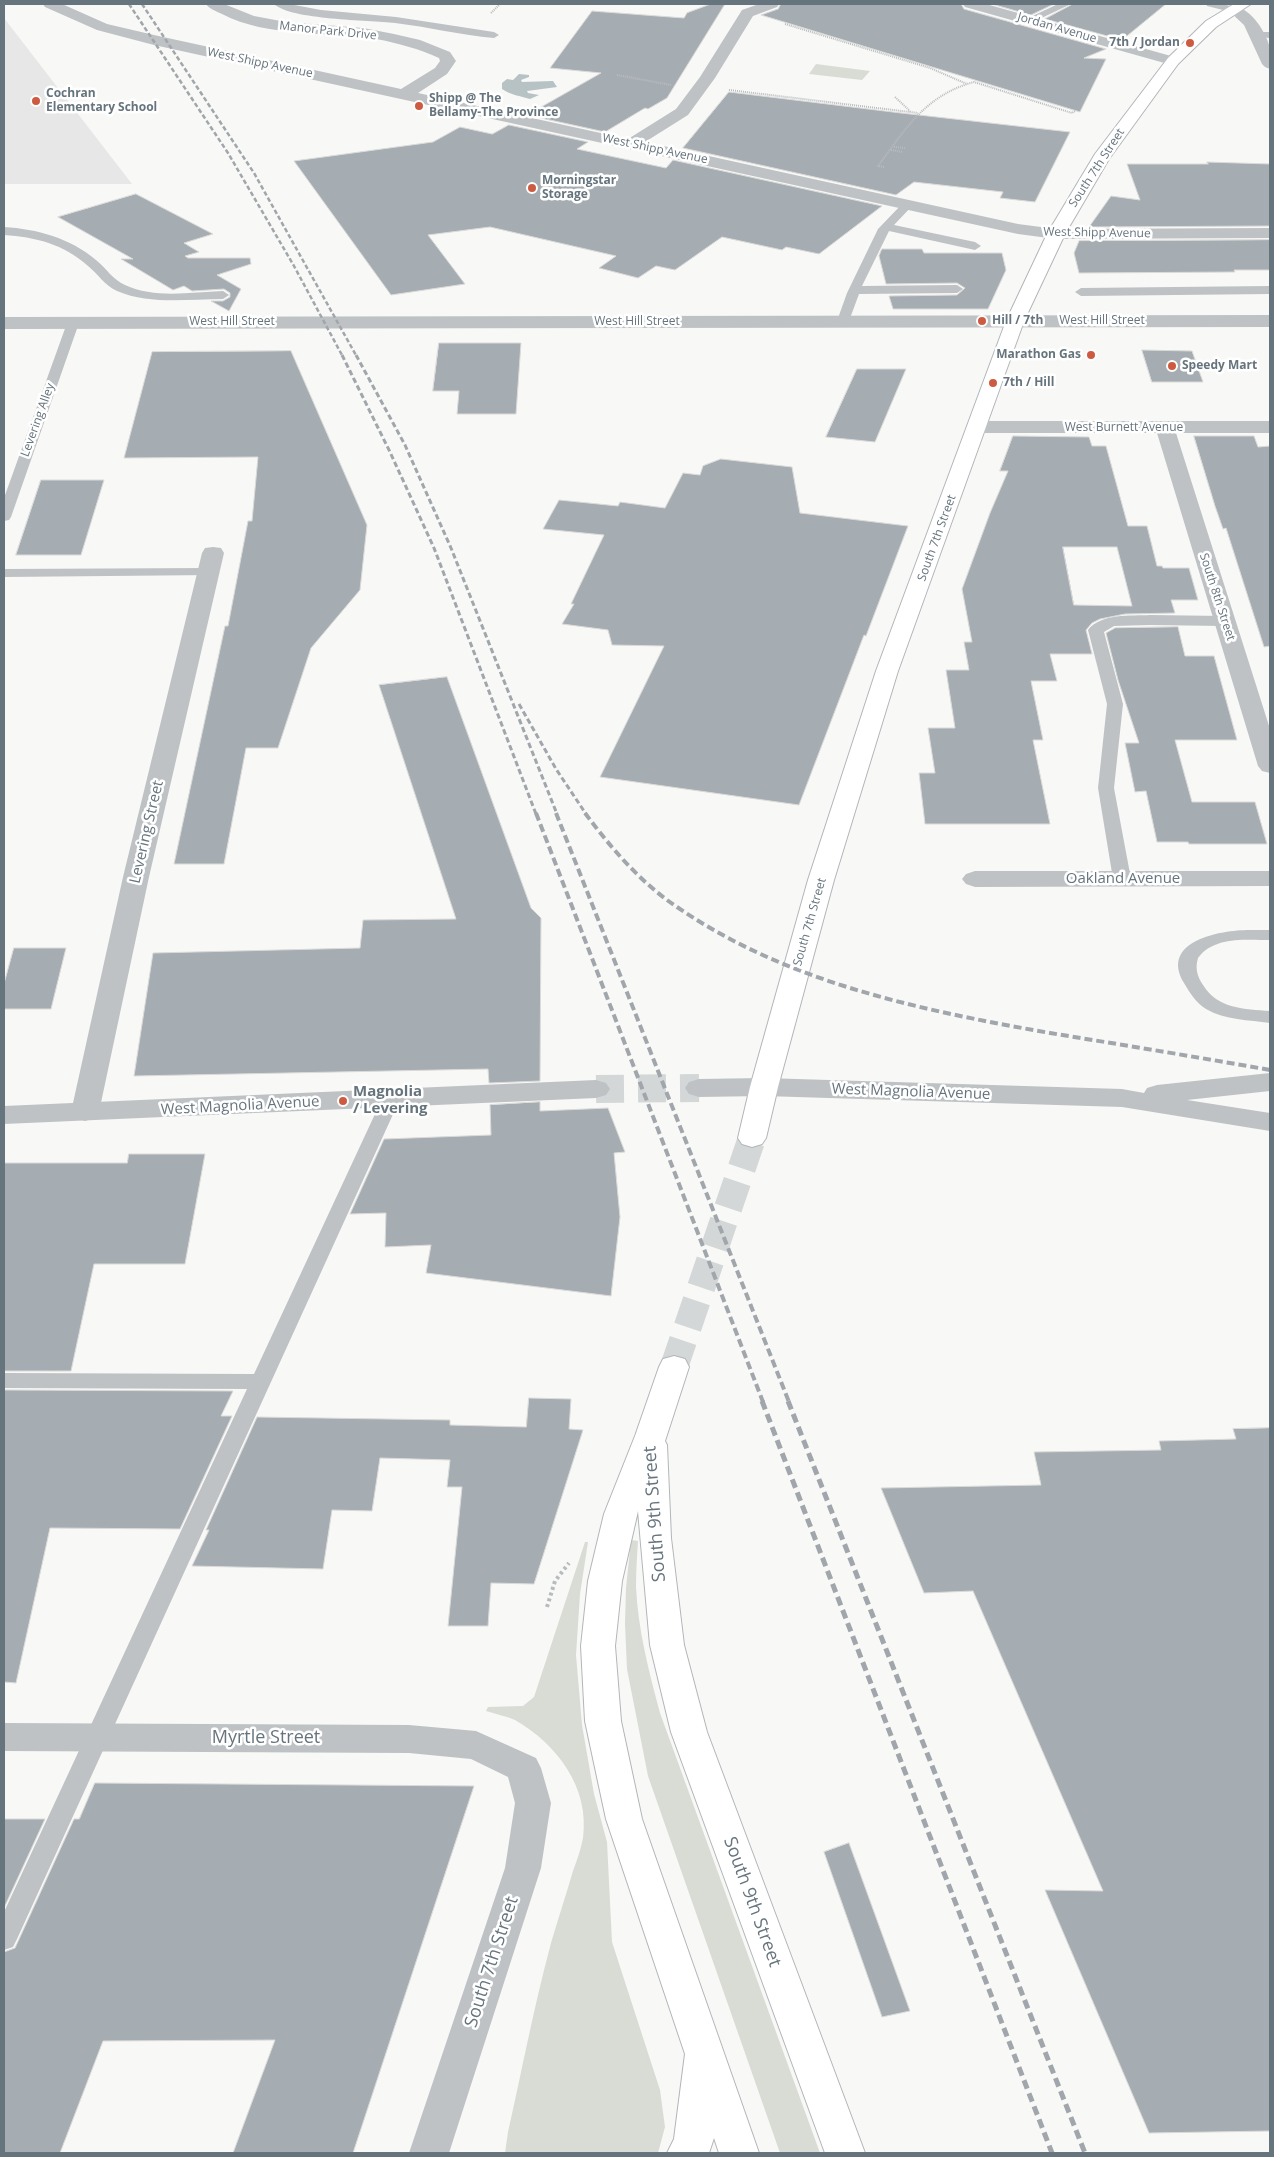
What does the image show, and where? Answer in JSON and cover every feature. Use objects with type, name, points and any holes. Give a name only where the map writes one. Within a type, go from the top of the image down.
[{"type":"main road","name":"South 7th Street","points":[[752,1138],[821,880],[887,671],[978,427],[1015,321],[1056,234],[1101,158],[1173,61],[1211,24],[1240,7]]},
{"type":"main road","points":[[651,1436],[674,1367]]},
{"type":"main road","name":"South 9th Street","points":[[651,1436],[620,1514],[605,1581],[598,1646],[603,1721],[624,1819],[739,2153]]},
{"type":"main road","name":"South 9th Street","points":[[651,1436],[655,1538],[666,1645],[689,1732],[845,2153]]},
{"type":"main road","points":[[687,2153],[693,2145],[704,2051]]},
{"type":"street","name":"West Shipp Avenue","points":[[50,4],[120,32],[1018,229],[1056,234],[1270,233]]},
{"type":"street","name":"Manor Park Drive","points":[[213,4],[236,15],[267,24],[300,29],[372,34],[404,40],[445,55]]},
{"type":"street","points":[[630,144],[682,112],[747,14],[772,4]]},
{"type":"street","name":"Jordan Avenue","points":[[970,4],[1173,61]]},
{"type":"street","points":[[1240,7],[1250,23],[1263,34],[1270,64]]},
{"type":"street","points":[[379,89],[445,55],[448,62],[441,71],[405,94]]},
{"type":"street","name":"West Hill Street","points":[[4,323],[1270,321]]},
{"type":"street","name":"West Burnett Avenue","points":[[978,427],[1270,427]]},
{"type":"street","name":"South 8th Street","points":[[1164,428],[1270,766]]},
{"type":"street","name":"Levering Street","points":[[85,1112],[136,877],[210,562]]},
{"type":"street","name":"Oakland Avenue","points":[[975,879],[1270,879]]},
{"type":"street","name":"West Magnolia Avenue","points":[[1122,1098],[1270,1082]]},
{"type":"street","name":"West Magnolia Avenue","points":[[699,1088],[764,1088],[1122,1098],[1270,1122]]},
{"type":"street","name":"West Magnolia Avenue","points":[[4,1115],[596,1089]]},
{"type":"street","name":"Myrtle Street","points":[[4,1737],[409,1739],[476,1745],[523,1768]]},
{"type":"street","name":"South 7th Street","points":[[429,2153],[523,1868],[533,1803],[523,1768]]},
{"type":"lane","points":[[279,4],[324,13],[396,20],[453,31],[494,35]]},
{"type":"lane","points":[[1029,20],[1066,4]]},
{"type":"lane","points":[[1211,4],[1240,7]]},
{"type":"lane","points":[[843,322],[855,290],[886,227],[907,205]]},
{"type":"lane","points":[[886,227],[975,246]]},
{"type":"lane","points":[[4,231],[29,232],[61,243],[90,260],[119,288],[144,296],[223,295]]},
{"type":"lane","points":[[855,290],[958,289]]},
{"type":"lane","points":[[1081,292],[1270,290]]},
{"type":"lane","name":"Levering Alley","points":[[4,517],[73,323]]},
{"type":"lane","points":[[4,573],[210,562]]},
{"type":"lane","points":[[1122,879],[1106,788],[1116,704],[1096,630],[1111,622],[1150,620],[1224,621]]},
{"type":"lane","points":[[1270,935],[1234,935],[1207,942],[1193,950],[1187,963],[1189,977],[1200,995],[1212,1006],[1227,1012],[1270,1017]]},
{"type":"lane","points":[[4,1939],[391,1099]]},
{"type":"lane","points":[[4,1380],[261,1382]]},
{"type":"path","points":[[738,28],[752,28],[781,23],[930,68],[967,84]]},
{"type":"path","points":[[618,75],[659,83],[918,113]]},
{"type":"path","points":[[884,167],[878,166],[922,108],[958,85],[974,82],[1072,113],[1075,111]]},
{"type":"path","points":[[767,98],[770,95]]},
{"type":"path","points":[[895,97],[910,112]]},
{"type":"path","points":[[893,146],[906,148]]},
{"type":"path","points":[[890,150],[904,152]]},
{"type":"path","points":[[547,1607],[555,1580],[569,1563]]},
{"type":"shaded area","name":"Cochran Elementary School","points":[[4,18],[132,184],[4,184]]},
{"type":"shaded area","points":[[816,64],[870,71],[862,80],[809,74]]},
{"type":"shaded area","points":[[519,74],[529,75],[529,77],[521,80],[522,82],[553,81],[557,87],[527,91],[528,93],[539,95],[530,99],[502,89],[502,83],[507,79],[513,80]]},
{"type":"shaded area","points":[[631,1540],[638,1541],[636,1587],[639,1619],[660,1713],[820,2153],[780,2153],[648,1776],[627,1669],[626,1588]]},
{"type":"shaded area","points":[[585,1542],[588,1542],[580,1594],[576,1655],[582,1725],[594,1794],[607,1842],[612,1942],[660,2090],[665,2127],[658,2153],[505,2153],[539,1990],[551,1943],[581,1846],[584,1820],[576,1785],[557,1755],[530,1730],[515,1720],[486,1711],[488,1707],[523,1706],[534,1697]]},
{"type":"building","points":[[711,4],[725,4],[667,98],[648,109],[645,108],[605,132],[527,115],[601,73],[550,68],[592,11],[684,18],[687,13]]},
{"type":"building","points":[[781,4],[961,4],[964,9],[1106,49],[1084,58],[1106,59],[1080,112],[761,15],[778,9]]},
{"type":"building","points":[[992,4],[1054,4],[1031,15]]},
{"type":"building","points":[[1073,4],[1166,4],[1122,40],[1045,19]]},
{"type":"building","points":[[729,92],[1070,132],[1035,202],[1000,198],[1003,192],[914,182],[896,195],[683,148]]},
{"type":"building","name":"Morningstar Storage","points":[[509,125],[588,142],[577,149],[666,168],[673,160],[882,206],[819,254],[786,247],[782,250],[722,237],[675,270],[656,266],[638,278],[599,268],[616,256],[490,227],[428,235],[465,284],[391,295],[294,161],[433,142],[460,127],[492,134]]},
{"type":"building","points":[[1207,162],[1270,164],[1270,226],[1089,227],[1111,196],[1140,200],[1127,164],[1208,164]]},
{"type":"building","points":[[136,194],[213,234],[184,243],[199,252],[185,256],[188,258],[250,258],[251,264],[217,275],[241,289],[229,311],[211,301],[223,301],[230,297],[230,293],[224,289],[192,291],[184,286],[173,290],[121,259],[133,259],[58,217]]},
{"type":"building","points":[[1270,240],[1270,270],[1079,273],[1074,253],[1079,241]]},
{"type":"building","points":[[882,249],[922,249],[924,253],[1002,253],[1006,270],[988,309],[893,309],[889,296],[957,295],[965,288],[957,283],[886,284],[879,256]]},
{"type":"building","points":[[439,343],[521,343],[516,414],[457,414],[459,391],[433,391]]},
{"type":"building","name":"Speedy Mart","points":[[1142,350],[1192,351],[1203,382],[1152,382]]},
{"type":"building","points":[[291,351],[367,525],[360,590],[311,648],[278,748],[246,748],[224,864],[174,864],[225,626],[228,626],[248,521],[252,521],[258,457],[124,458],[152,352]]},
{"type":"building","points":[[857,369],[906,369],[875,442],[826,437]]},
{"type":"building","points":[[1013,436],[1089,437],[1092,446],[1106,446],[1128,526],[1147,526],[1157,566],[1162,566],[1163,568],[1189,568],[1198,600],[1171,600],[1175,613],[1125,614],[1100,619],[1092,623],[1086,630],[1092,654],[1050,654],[1057,681],[1031,681],[1043,740],[1033,740],[1050,824],[925,824],[919,773],[935,773],[928,728],[955,728],[946,670],[969,670],[964,642],[972,642],[962,589],[990,513],[1008,471],[1000,471]],"holes":[[[1063,547],[1117,547],[1132,606],[1074,605]]]},
{"type":"building","points":[[1194,436],[1254,436],[1258,447],[1270,446],[1270,646],[1264,647],[1226,528],[1223,529],[1215,506]]},
{"type":"building","points":[[721,459],[792,467],[800,513],[908,526],[799,805],[600,777],[664,646],[612,645],[608,630],[562,624],[574,604],[571,604],[604,535],[543,529],[559,500],[618,506],[620,502],[665,508],[683,473],[700,475],[703,466]]},
{"type":"building","points":[[41,480],[104,480],[81,555],[16,555]]},
{"type":"building","points":[[1178,627],[1185,656],[1214,656],[1237,740],[1175,740],[1192,802],[1255,802],[1267,844],[1157,842],[1146,791],[1135,792],[1125,743],[1139,743],[1118,680],[1106,633],[1115,628]]},
{"type":"building","points":[[447,677],[531,908],[541,918],[540,1081],[489,1083],[488,1069],[134,1076],[153,953],[360,948],[363,920],[456,919],[379,685]]},
{"type":"building","points":[[14,948],[66,948],[51,1009],[4,1009],[4,984]]},
{"type":"building","points":[[540,1102],[540,1111],[608,1108],[625,1152],[614,1153],[620,1217],[611,1296],[426,1273],[431,1245],[385,1247],[386,1213],[350,1214],[384,1139],[491,1135],[490,1105]]},
{"type":"building","points":[[129,1154],[205,1154],[185,1264],[94,1264],[71,1371],[4,1371],[4,1163],[127,1163]]},
{"type":"building","points":[[4,1390],[233,1391],[221,1416],[232,1416],[180,1529],[50,1528],[16,1683],[4,1682]]},
{"type":"building","points":[[529,1398],[571,1399],[569,1429],[583,1430],[534,1584],[491,1583],[488,1626],[448,1626],[462,1487],[447,1487],[450,1460],[380,1458],[372,1511],[332,1510],[323,1569],[192,1566],[209,1530],[206,1530],[257,1417],[450,1420],[450,1425],[526,1427]]},
{"type":"building","points":[[1270,1428],[1270,2131],[1149,2133],[1045,1890],[1103,1891],[973,1591],[924,1593],[881,1488],[1041,1485],[1034,1452],[1161,1450],[1159,1441],[1236,1439],[1233,1429]]},
{"type":"building","points":[[95,1783],[474,1786],[353,2153],[233,2153],[275,2040],[103,2041],[60,2153],[4,2153],[4,1952],[15,1948],[74,1819],[79,1819]]},
{"type":"building","points":[[4,1819],[45,1819],[4,1908]]},
{"type":"building","points":[[849,1843],[910,2011],[882,2017],[824,1852]]},
{"type":"tunnel","points":[[596,1089],[699,1088]]},
{"type":"tunnel","points":[[674,1367],[752,1138]]},
{"type":"railway","points":[[129,4],[228,153],[294,266],[343,357]]},
{"type":"railway","points":[[142,4],[254,173],[357,357]]},
{"type":"railway","points":[[356,355],[405,445],[451,548],[557,814]]},
{"type":"railway","points":[[343,357],[390,452],[434,548],[536,814]]},
{"type":"railway","points":[[519,704],[556,769],[586,814]]},
{"type":"railway","points":[[536,813],[763,1402]]},
{"type":"railway","points":[[556,813],[789,1402]]},
{"type":"railway","points":[[585,813],[627,864],[664,898],[720,933],[764,956],[810,974],[856,990],[952,1014],[1050,1033],[1270,1070]]},
{"type":"railway","points":[[762,1401],[1052,2153]]},
{"type":"railway","points":[[788,1401],[1085,2153]]},
{"type":"place","name":"7th / Jordan","points":[[1190,43]]},
{"type":"place","name":"Cochran Elementary School","points":[[36,101]]},
{"type":"place","name":"Shipp @ The Bellamy-The Province","points":[[419,106]]},
{"type":"place","name":"Morningstar Storage","points":[[532,188]]},
{"type":"place","name":"Hill / 7th","points":[[982,321]]},
{"type":"place","name":"Marathon Gas","points":[[1091,355]]},
{"type":"place","name":"Speedy Mart","points":[[1172,366]]},
{"type":"place","name":"7th / Hill","points":[[993,383]]},
{"type":"place","name":"Magnolia / Levering","points":[[343,1101]]}]
